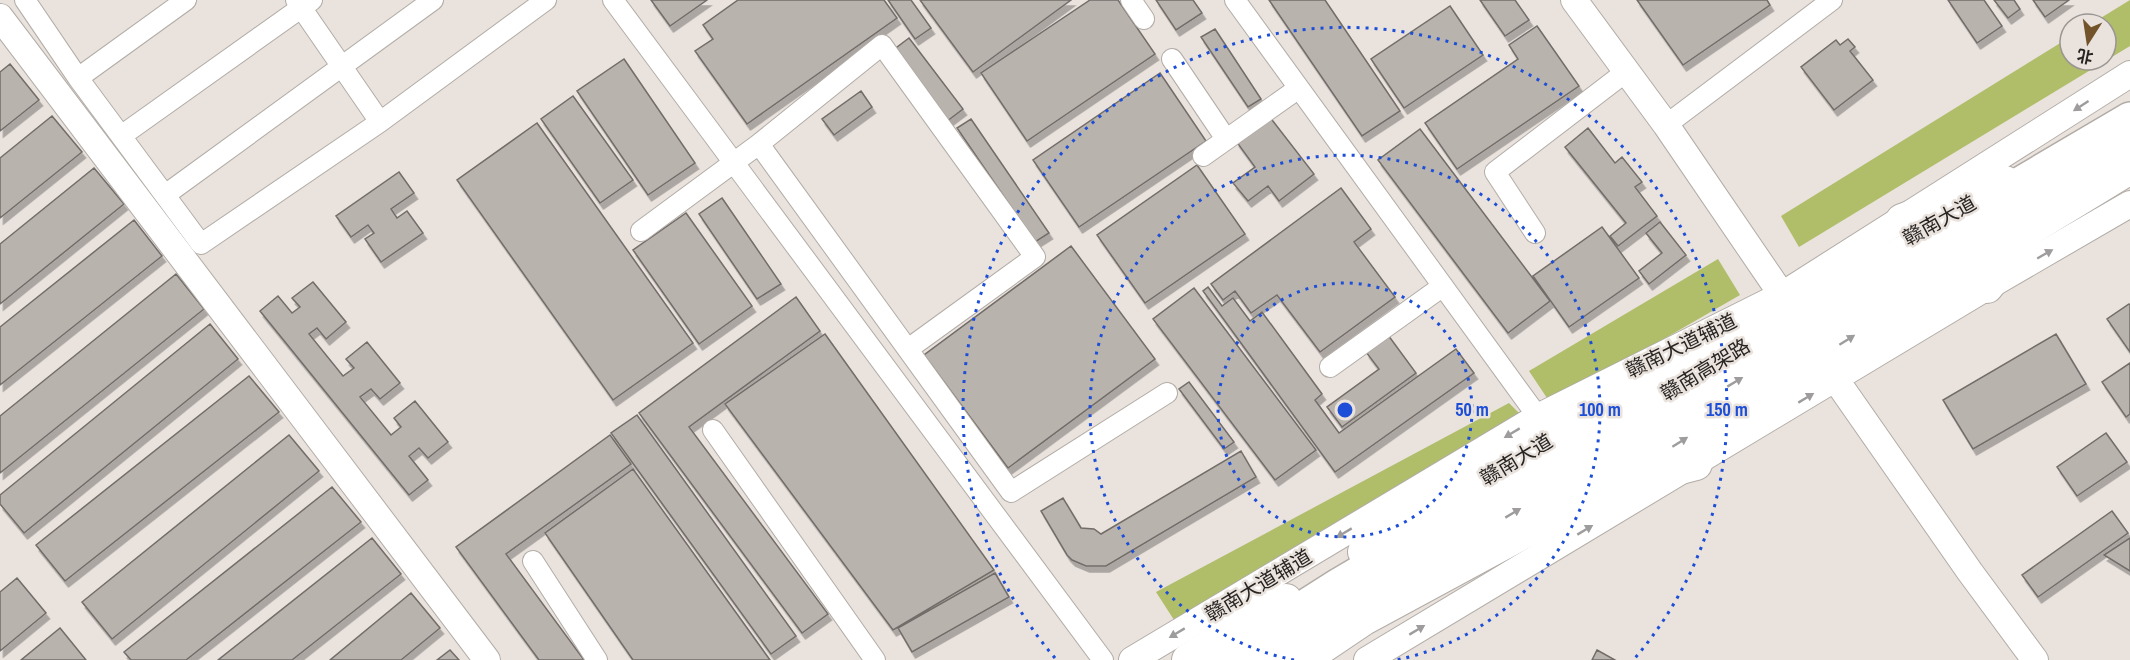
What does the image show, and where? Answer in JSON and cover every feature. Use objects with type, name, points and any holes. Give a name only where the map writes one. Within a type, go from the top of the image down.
[{"type":"highway","name":"赣南高架路","points":[[1221,660],[1339,585],[2130,119]]},
{"type":"highway","name":"赣南高架路","points":[[1263,660],[2130,148]]},
{"type":"main road","name":"赣南大道","points":[[1188,660],[1546,426],[2006,182],[2130,105]]},
{"type":"main road","points":[[1303,660],[1364,619],[1606,488],[2130,168]]},
{"type":"main road","points":[[1902,220],[2006,182]]},
{"type":"main road","points":[[1987,287],[2037,224]]},
{"type":"main road","points":[[1546,426],[1652,359]]},
{"type":"main road","points":[[1606,488],[1696,464]]},
{"type":"street","points":[[25,0],[78,78],[201,244],[380,122],[546,0]]},
{"type":"street","points":[[78,78],[186,0]]},
{"type":"street","points":[[165,195],[433,0]]},
{"type":"street","points":[[612,0],[1103,660]]},
{"type":"street","points":[[1131,0],[1144,19]]},
{"type":"street","points":[[1235,0],[1546,426]]},
{"type":"street","points":[[1574,0],[1666,124],[1782,295]]},
{"type":"street","points":[[1666,124],[1832,0]]},
{"type":"street","points":[[121,136],[303,3],[380,122]]},
{"type":"street","points":[[0,17],[487,660]]},
{"type":"street","points":[[641,231],[759,144],[882,45],[1035,257],[908,349]]},
{"type":"street","points":[[1172,58],[1226,139]]},
{"type":"street","points":[[1535,233],[1495,172],[1627,71]]},
{"type":"street","name":"赣南大道辅道","points":[[1652,359],[1782,295],[2130,74]]},
{"type":"street","points":[[1203,156],[1299,88]]},
{"type":"street","points":[[759,144],[1011,492],[1167,393]]},
{"type":"street","points":[[1367,660],[1836,380],[1987,287],[2130,204]]},
{"type":"street","points":[[1330,367],[1443,286]]},
{"type":"street","points":[[1836,380],[1970,572],[2035,660]]},
{"type":"street","name":"赣南大道辅道","points":[[1132,660],[1546,426]]},
{"type":"street","points":[[713,430],[875,660]]},
{"type":"street","points":[[533,561],[597,660]]},
{"type":"green space","points":[[2130,0],[2130,46],[2118,53],[2118,12],[2110,12]]},
{"type":"green space","points":[[2058,44],[2058,72],[2087,72],[1799,247],[1781,216]]},
{"type":"green space","points":[[1718,259],[1740,295],[1551,404],[1529,371]]},
{"type":"green space","points":[[1509,403],[1523,417],[1176,623],[1156,592]]},
{"type":"building","points":[[651,0],[707,0],[670,26]]},
{"type":"building","points":[[738,0],[884,0],[897,18],[747,124],[695,51],[713,39],[703,25]]},
{"type":"building","points":[[888,0],[911,0],[931,28],[915,39]]},
{"type":"building","points":[[920,0],[1071,0],[973,72]]},
{"type":"building","points":[[1090,0],[1118,0],[1155,54],[1027,141],[981,73]]},
{"type":"building","points":[[1156,0],[1193,0],[1202,13],[1176,30]]},
{"type":"building","points":[[1269,0],[1325,0],[1400,111],[1362,136]]},
{"type":"building","points":[[1480,0],[1515,0],[1529,20],[1505,36]]},
{"type":"building","points":[[1637,0],[1767,0],[1770,5],[1683,65]]},
{"type":"building","points":[[1948,0],[1984,0],[2002,26],[1977,43]]},
{"type":"building","points":[[1994,0],[2014,0],[2020,9],[2008,18]]},
{"type":"building","points":[[2033,0],[2069,0],[2045,17]]},
{"type":"building","points":[[1450,6],[1483,55],[1404,108],[1371,59]]},
{"type":"building","points":[[1537,26],[1579,86],[1457,169],[1425,123],[1518,59],[1509,45]]},
{"type":"building","points":[[1215,29],[1261,99],[1248,107],[1201,37]]},
{"type":"building","points":[[909,38],[963,109],[946,122],[892,51]]},
{"type":"building","points":[[1848,39],[1855,47],[1850,51],[1873,80],[1834,110],[1801,67],[1836,40],[1840,45]]},
{"type":"building","points":[[624,59],[695,163],[648,195],[577,91]]},
{"type":"building","points":[[10,64],[39,100],[0,131],[0,72]]},
{"type":"building","points":[[1160,73],[1206,141],[1079,227],[1033,160]]},
{"type":"building","points":[[861,91],[872,107],[834,135],[822,119]]},
{"type":"building","points":[[573,96],[633,180],[600,203],[541,119]]},
{"type":"building","points":[[52,116],[82,152],[0,218],[0,158]]},
{"type":"building","points":[[1269,116],[1314,174],[1279,201],[1268,186],[1248,201],[1233,183],[1255,167],[1236,141]]},
{"type":"building","points":[[971,119],[1049,233],[1035,242],[957,128]]},
{"type":"building","points":[[537,123],[693,343],[613,400],[457,180]]},
{"type":"building","points":[[1588,128],[1615,163],[1622,157],[1642,182],[1635,187],[1657,216],[1618,246],[1610,236],[1626,223],[1565,147]]},
{"type":"building","points":[[1420,129],[1550,301],[1508,333],[1378,160]]},
{"type":"building","points":[[1197,165],[1245,234],[1145,303],[1097,235]]},
{"type":"building","points":[[94,168],[124,204],[0,304],[0,244]]},
{"type":"building","points":[[399,172],[414,193],[391,209],[397,218],[407,211],[423,233],[381,262],[365,239],[374,233],[368,225],[351,237],[336,216]]},
{"type":"building","points":[[1341,188],[1371,229],[1354,242],[1395,297],[1320,352],[1277,295],[1251,313],[1235,291],[1223,300],[1211,284]]},
{"type":"building","points":[[722,198],[781,284],[757,299],[699,214]]},
{"type":"building","points":[[686,213],[752,306],[699,344],[633,250]]},
{"type":"building","points":[[134,220],[162,256],[0,385],[0,327]]},
{"type":"building","points":[[1660,222],[1686,255],[1649,284],[1639,271],[1662,253],[1646,233]]},
{"type":"building","points":[[1602,227],[1639,278],[1569,327],[1533,276]]},
{"type":"building","points":[[1071,246],[1155,359],[1008,468],[924,355]]},
{"type":"building","points":[[176,274],[204,309],[0,473],[0,416]]},
{"type":"building","points":[[313,282],[346,322],[326,339],[317,328],[309,334],[343,376],[354,368],[346,359],[367,342],[400,383],[380,399],[371,389],[360,397],[391,435],[401,427],[394,418],[415,401],[448,442],[428,458],[419,448],[409,456],[428,480],[409,495],[260,311],[278,296],[292,313],[300,307],[292,298]]},
{"type":"building","points":[[1208,287],[1222,306],[1233,298],[1250,321],[1262,312],[1322,394],[1315,400],[1339,433],[1456,349],[1474,373],[1335,472],[1203,291]]},
{"type":"building","points":[[1194,288],[1316,450],[1275,480],[1153,319]]},
{"type":"building","points":[[796,297],[820,331],[689,427],[828,614],[802,633],[639,413]]},
{"type":"building","points":[[2130,305],[2130,352],[2107,319]]},
{"type":"building","points":[[210,324],[238,359],[24,533],[0,504],[0,495]]},
{"type":"building","points":[[825,334],[994,570],[893,630],[725,404]]},
{"type":"building","points":[[2056,334],[2086,384],[1973,449],[1943,400]]},
{"type":"building","points":[[1388,335],[1416,373],[1342,427],[1327,407],[1379,369],[1366,352]]},
{"type":"building","points":[[2130,363],[2130,414],[2126,417],[2102,382]]},
{"type":"building","points":[[249,376],[279,412],[65,581],[36,545]]},
{"type":"building","points":[[1189,382],[1234,442],[1224,449],[1179,389]]},
{"type":"building","points":[[637,415],[796,636],[771,654],[611,433]]},
{"type":"building","points":[[2106,433],[2127,462],[2077,496],[2057,467]]},
{"type":"building","points":[[289,435],[319,471],[112,639],[82,602]]},
{"type":"building","points":[[610,435],[631,464],[506,554],[584,660],[539,660],[456,547]]},
{"type":"building","points":[[1241,451],[1256,477],[1106,566],[1086,566],[1072,560],[1041,511],[1063,498],[1081,528],[1094,529],[1101,534]]},
{"type":"building","points":[[633,469],[770,660],[633,660],[545,533]]},
{"type":"building","points":[[332,487],[361,522],[186,660],[131,660],[124,652]]},
{"type":"building","points":[[2112,511],[2128,533],[2038,597],[2022,575]]},
{"type":"building","points":[[372,538],[401,574],[292,660],[218,660]]},
{"type":"building","points":[[2130,538],[2130,571],[2104,555]]},
{"type":"building","points":[[995,573],[1009,597],[912,652],[898,628]]},
{"type":"building","points":[[17,578],[46,613],[0,651],[0,592]]},
{"type":"building","points":[[411,593],[440,628],[401,660],[330,660]]},
{"type":"building","points":[[60,628],[86,660],[21,660]]},
{"type":"building","points":[[450,650],[459,660],[437,660]]},
{"type":"building","points":[[1597,650],[1615,660],[1592,660]]}]
